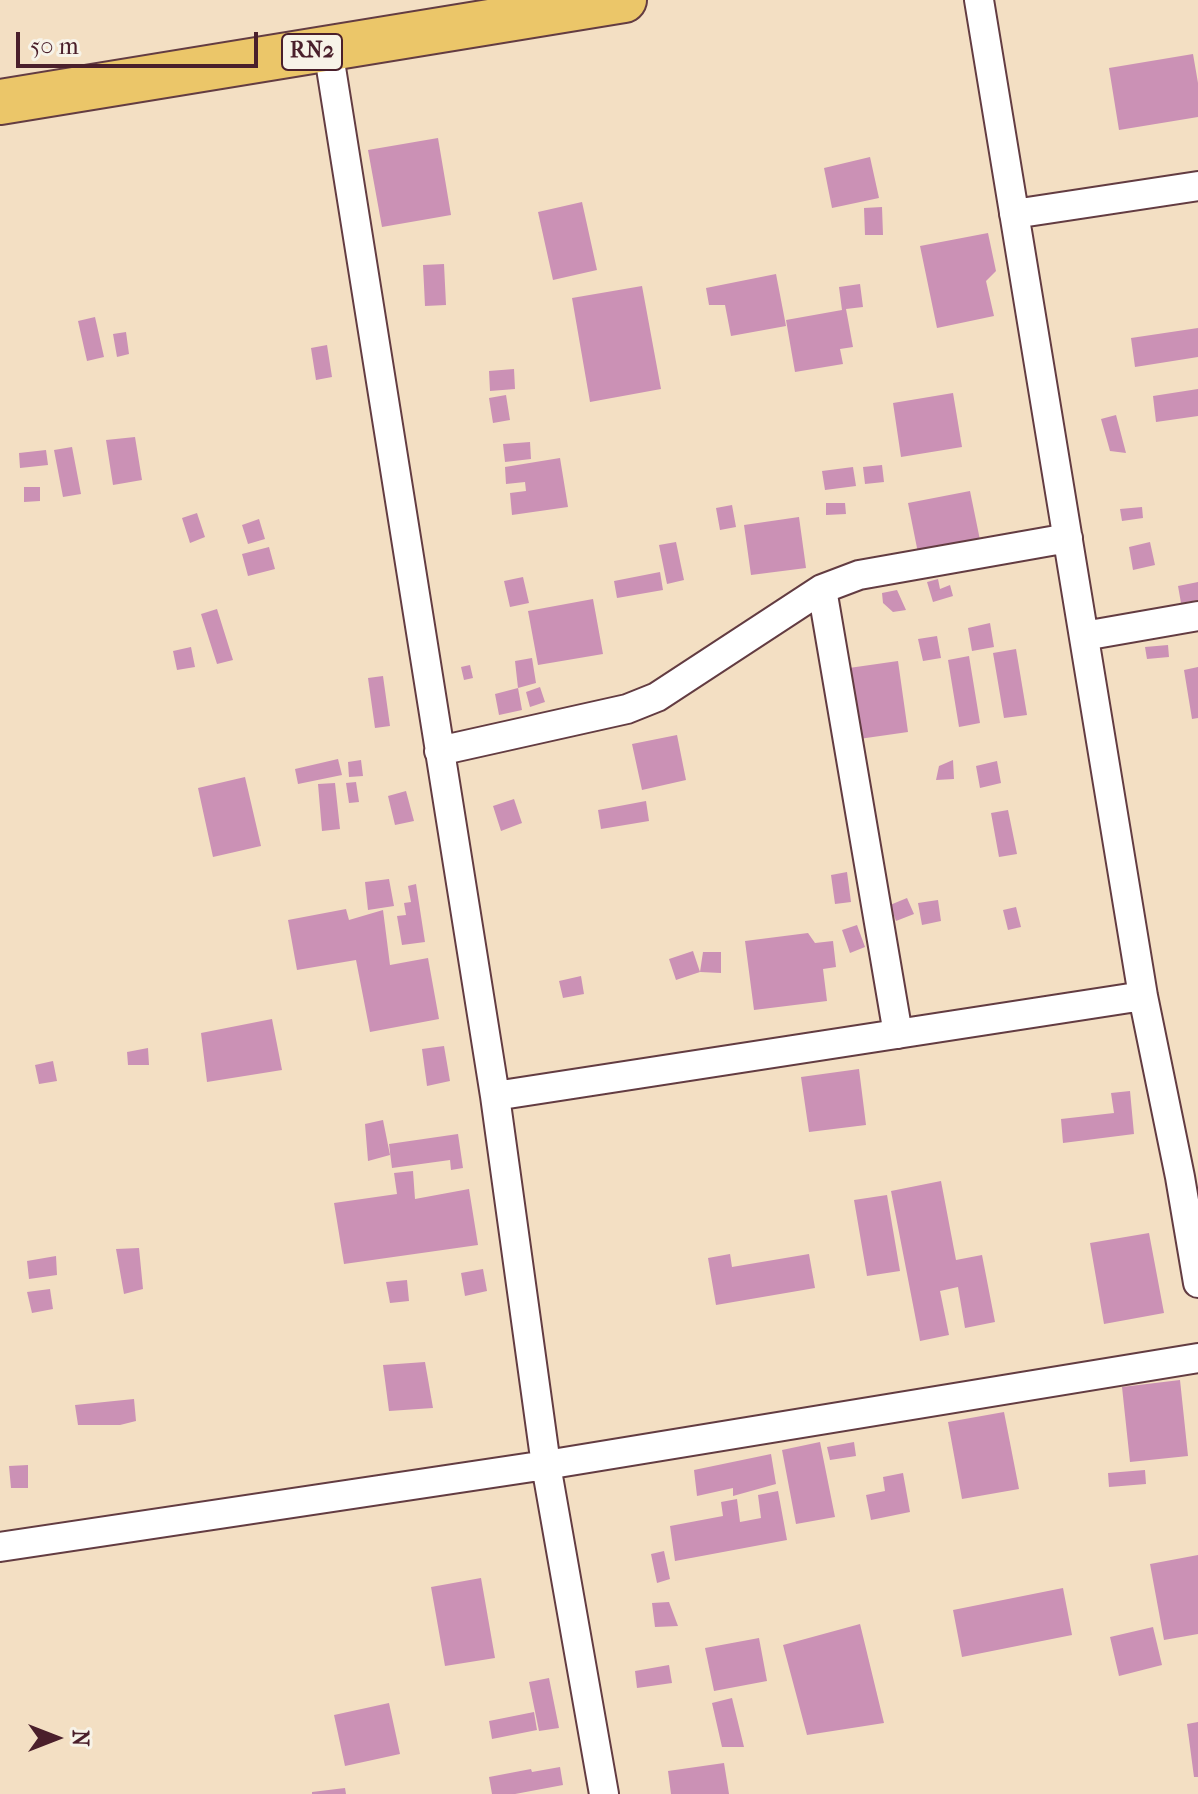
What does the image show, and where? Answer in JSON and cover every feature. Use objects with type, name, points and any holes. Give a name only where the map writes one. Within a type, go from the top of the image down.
[{"type":"highway","name":"RN2","points":[[0,102],[624,0]]},
{"type":"street","points":[[979,0],[1143,996],[1185,1130],[1198,1283]]},
{"type":"street","points":[[328,49],[495,1096],[546,1465],[604,1794]]},
{"type":"street","points":[[1014,214],[1198,186]]},
{"type":"street","points":[[439,751],[627,709],[657,697],[822,589],[859,575],[1068,538]]},
{"type":"street","points":[[822,589],[898,1034]]},
{"type":"street","points":[[1084,636],[1198,616]]},
{"type":"street","points":[[495,1096],[1143,996]]},
{"type":"street","points":[[0,1547],[546,1465],[1198,1358]]},
{"type":"building","points":[[1193,54],[1198,83],[1198,117],[1119,130],[1109,68]]},
{"type":"building","points":[[438,138],[451,215],[382,227],[368,150]]},
{"type":"building","points":[[870,157],[879,198],[832,208],[824,168]]},
{"type":"building","points":[[582,202],[597,270],[553,280],[538,212]]},
{"type":"building","points":[[882,207],[883,235],[865,235],[864,208]]},
{"type":"building","points":[[988,233],[996,271],[986,281],[994,316],[937,328],[920,246]]},
{"type":"building","points":[[444,264],[446,305],[425,306],[423,265]]},
{"type":"building","points":[[776,274],[786,326],[731,336],[725,305],[709,305],[706,288]]},
{"type":"building","points":[[860,284],[863,307],[846,309],[853,347],[840,349],[843,364],[795,372],[786,320],[842,310],[839,287]]},
{"type":"building","points":[[642,286],[661,389],[590,402],[572,298]]},
{"type":"building","points":[[95,317],[104,357],[87,361],[78,321]]},
{"type":"building","points":[[1198,328],[1198,357],[1135,367],[1131,338]]},
{"type":"building","points":[[126,332],[129,354],[117,357],[113,334]]},
{"type":"building","points":[[327,345],[332,377],[316,380],[311,348]]},
{"type":"building","points":[[514,369],[515,389],[490,391],[489,371]]},
{"type":"building","points":[[1198,389],[1198,416],[1156,422],[1153,396]]},
{"type":"building","points":[[953,393],[962,447],[901,457],[893,403]]},
{"type":"building","points":[[506,395],[510,420],[493,423],[489,398]]},
{"type":"building","points":[[1116,415],[1126,453],[1110,451],[1101,419]]},
{"type":"building","points":[[135,437],[142,480],[113,485],[106,440]]},
{"type":"building","points":[[530,442],[531,459],[505,462],[503,444]]},
{"type":"building","points":[[72,447],[81,494],[63,497],[54,450]]},
{"type":"building","points":[[46,450],[48,465],[20,468],[19,453]]},
{"type":"building","points":[[560,458],[568,507],[512,515],[510,493],[526,491],[525,482],[506,484],[505,467]]},
{"type":"building","points":[[882,465],[884,482],[865,484],[863,467]]},
{"type":"building","points":[[853,467],[856,486],[825,490],[822,471]]},
{"type":"building","points":[[24,487],[40,487],[40,501],[24,502]]},
{"type":"building","points":[[970,491],[980,540],[918,553],[908,503]]},
{"type":"building","points":[[826,503],[845,503],[846,514],[826,515]]},
{"type":"building","points":[[732,505],[736,527],[720,530],[716,508]]},
{"type":"building","points":[[1142,507],[1143,518],[1122,521],[1120,509]]},
{"type":"building","points":[[197,513],[205,537],[190,543],[182,518]]},
{"type":"building","points":[[799,517],[806,568],[751,575],[744,525]]},
{"type":"building","points":[[259,519],[265,539],[248,544],[242,525]]},
{"type":"building","points":[[676,542],[684,580],[667,584],[659,545]]},
{"type":"building","points":[[1150,542],[1155,565],[1133,570],[1129,547]]},
{"type":"building","points":[[269,547],[275,569],[248,576],[242,554]]},
{"type":"building","points":[[660,572],[663,590],[617,598],[614,581]]},
{"type":"building","points":[[523,577],[529,603],[510,607],[504,581]]},
{"type":"building","points":[[938,579],[940,589],[950,585],[953,596],[933,602],[927,582]]},
{"type":"building","points":[[1198,582],[1198,600],[1181,603],[1178,586]]},
{"type":"building","points":[[897,590],[906,610],[893,612],[883,603],[882,593]]},
{"type":"building","points":[[593,599],[603,654],[538,665],[528,611]]},
{"type":"building","points":[[217,609],[233,660],[217,664],[201,614]]},
{"type":"building","points":[[990,623],[994,647],[972,651],[968,628]]},
{"type":"building","points":[[937,636],[941,658],[923,661],[918,639]]},
{"type":"building","points":[[1168,645],[1169,657],[1147,659],[1145,647]]},
{"type":"building","points":[[191,647],[195,667],[177,670],[173,651]]},
{"type":"building","points":[[1016,649],[1027,715],[1004,718],[993,653]]},
{"type":"building","points":[[969,656],[980,723],[959,727],[948,660]]},
{"type":"building","points":[[532,658],[536,683],[518,688],[515,661]]},
{"type":"building","points":[[898,661],[908,732],[859,739],[849,668]]},
{"type":"building","points":[[470,665],[473,678],[464,680],[461,667]]},
{"type":"building","points":[[1198,667],[1198,718],[1192,719],[1184,670]]},
{"type":"building","points":[[383,676],[390,726],[375,728],[368,678]]},
{"type":"building","points":[[540,687],[545,702],[530,707],[526,692]]},
{"type":"building","points":[[518,688],[522,710],[499,715],[495,694]]},
{"type":"building","points":[[677,735],[686,780],[642,790],[632,744]]},
{"type":"building","points":[[338,759],[342,775],[298,784],[295,769]]},
{"type":"building","points":[[361,760],[363,776],[349,777],[348,762]]},
{"type":"building","points":[[953,760],[954,779],[936,780],[939,766]]},
{"type":"building","points":[[997,761],[1001,783],[980,788],[976,766]]},
{"type":"building","points":[[245,777],[261,846],[213,857],[198,788]]},
{"type":"building","points":[[356,782],[359,802],[349,803],[346,783]]},
{"type":"building","points":[[335,783],[340,829],[322,831],[318,784]]},
{"type":"building","points":[[406,791],[414,821],[395,825],[388,796]]},
{"type":"building","points":[[514,799],[522,823],[501,831],[493,806]]},
{"type":"building","points":[[646,801],[649,821],[601,829],[598,810]]},
{"type":"building","points":[[1008,810],[1017,854],[999,857],[991,813]]},
{"type":"building","points":[[847,872],[851,902],[835,904],[831,875]]},
{"type":"building","points":[[389,879],[394,906],[368,910],[365,882]]},
{"type":"building","points":[[416,884],[425,942],[402,945],[397,916],[406,915],[404,903],[411,902],[408,886]]},
{"type":"building","points":[[907,898],[914,914],[896,921],[890,905]]},
{"type":"building","points":[[938,900],[941,921],[922,925],[918,903]]},
{"type":"building","points":[[1016,907],[1021,927],[1008,930],[1003,910]]},
{"type":"building","points":[[346,909],[349,920],[383,910],[390,965],[428,958],[439,1019],[370,1032],[356,960],[297,970],[288,920]]},
{"type":"building","points":[[857,925],[865,947],[850,953],[842,930]]},
{"type":"building","points":[[808,933],[815,943],[833,941],[836,967],[823,969],[827,1001],[754,1010],[745,941]]},
{"type":"building","points":[[693,951],[700,972],[676,980],[669,959]]},
{"type":"building","points":[[703,952],[721,952],[721,973],[700,972]]},
{"type":"building","points":[[581,976],[584,994],[563,998],[559,981]]},
{"type":"building","points":[[272,1019],[282,1070],[207,1082],[201,1033]]},
{"type":"building","points":[[444,1046],[450,1081],[427,1086],[422,1049]]},
{"type":"building","points":[[148,1048],[149,1065],[128,1065],[127,1052]]},
{"type":"building","points":[[53,1061],[57,1081],[39,1084],[35,1065]]},
{"type":"building","points":[[859,1069],[866,1125],[809,1132],[801,1077]]},
{"type":"building","points":[[1130,1091],[1134,1134],[1063,1143],[1061,1119],[1114,1113],[1111,1093]]},
{"type":"building","points":[[383,1120],[390,1155],[368,1161],[365,1124]]},
{"type":"building","points":[[458,1134],[463,1168],[451,1170],[450,1160],[392,1168],[389,1144]]},
{"type":"building","points":[[413,1171],[415,1199],[469,1189],[478,1245],[344,1264],[334,1203],[397,1194],[394,1173]]},
{"type":"building","points":[[941,1181],[956,1260],[982,1255],[995,1322],[965,1328],[958,1287],[940,1291],[949,1335],[920,1341],[891,1191]]},
{"type":"building","points":[[887,1195],[900,1271],[867,1276],[854,1200]]},
{"type":"building","points":[[1149,1233],[1164,1313],[1104,1324],[1090,1243]]},
{"type":"building","points":[[139,1248],[143,1289],[124,1294],[116,1249]]},
{"type":"building","points":[[730,1254],[732,1267],[809,1254],[815,1288],[716,1305],[708,1258]]},
{"type":"building","points":[[56,1256],[57,1275],[29,1279],[27,1261]]},
{"type":"building","points":[[483,1269],[487,1291],[465,1296],[461,1273]]},
{"type":"building","points":[[407,1280],[409,1301],[390,1303],[386,1282]]},
{"type":"building","points":[[50,1289],[53,1309],[32,1313],[27,1292]]},
{"type":"building","points":[[425,1362],[433,1408],[389,1411],[383,1365]]},
{"type":"building","points":[[1180,1380],[1188,1456],[1130,1462],[1122,1387]]},
{"type":"building","points":[[134,1399],[136,1421],[120,1425],[78,1425],[75,1405]]},
{"type":"building","points":[[1004,1412],[1019,1489],[962,1499],[948,1422]]},
{"type":"building","points":[[820,1442],[835,1517],[796,1524],[782,1450]]},
{"type":"building","points":[[854,1442],[856,1456],[830,1460],[827,1447]]},
{"type":"building","points":[[771,1454],[776,1484],[733,1496],[733,1488],[697,1496],[694,1470]]},
{"type":"building","points":[[28,1465],[28,1488],[11,1488],[9,1466]]},
{"type":"building","points":[[1145,1470],[1146,1484],[1109,1487],[1108,1473]]},
{"type":"building","points":[[903,1473],[910,1512],[871,1520],[866,1495],[885,1491],[883,1477]]},
{"type":"building","points":[[778,1491],[787,1540],[675,1561],[670,1526],[723,1516],[721,1502],[737,1499],[740,1522],[761,1518],[758,1495]]},
{"type":"building","points":[[664,1551],[670,1579],[657,1583],[651,1554]]},
{"type":"building","points":[[1198,1555],[1198,1634],[1164,1640],[1150,1564]]},
{"type":"building","points":[[481,1578],[495,1658],[445,1666],[431,1587]]},
{"type":"building","points":[[1063,1588],[1072,1635],[962,1657],[953,1610]]},
{"type":"building","points":[[669,1602],[678,1626],[655,1627],[652,1603]]},
{"type":"building","points":[[860,1624],[884,1723],[807,1735],[783,1645]]},
{"type":"building","points":[[1153,1627],[1162,1665],[1119,1676],[1110,1637]]},
{"type":"building","points":[[759,1638],[767,1681],[714,1691],[705,1648]]},
{"type":"building","points":[[669,1665],[672,1683],[637,1688],[635,1671]]},
{"type":"building","points":[[549,1678],[559,1728],[539,1731],[529,1682]]},
{"type":"building","points":[[732,1698],[744,1747],[722,1747],[712,1703]]},
{"type":"building","points":[[389,1703],[400,1754],[345,1766],[334,1715]]},
{"type":"building","points":[[534,1712],[537,1730],[492,1739],[489,1721]]},
{"type":"building","points":[[1198,1722],[1198,1777],[1194,1777],[1187,1724]]},
{"type":"building","points":[[724,1763],[729,1794],[671,1794],[668,1771]]},
{"type":"building","points":[[560,1767],[563,1785],[515,1794],[492,1794],[489,1777]]},
{"type":"building","points":[[345,1788],[346,1794],[312,1794],[312,1792]]}]
